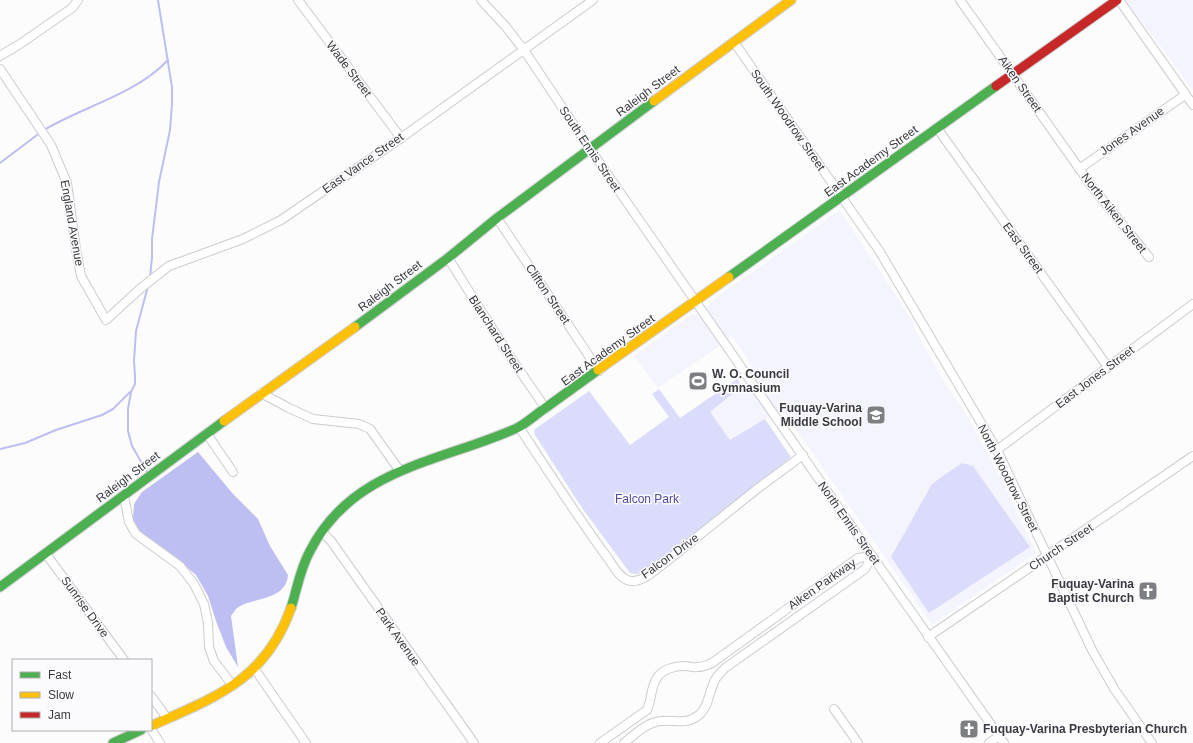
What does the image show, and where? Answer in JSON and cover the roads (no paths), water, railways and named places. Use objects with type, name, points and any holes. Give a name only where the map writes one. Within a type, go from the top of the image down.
[{"type":"street","points":[[0,56],[72,8],[78,0]]},
{"type":"street","name":"Wade Street","points":[[298,0],[401,138]]},
{"type":"street","name":"South Ennis Street","points":[[481,0],[506,27],[524,50],[590,149],[696,301]]},
{"type":"street","name":"East Vance Street","points":[[122,305],[169,266],[243,240],[282,220],[401,138],[593,0]]},
{"type":"street","name":"Raleigh Street","points":[[0,587],[262,393],[376,312],[448,258],[497,218],[791,0]]},
{"type":"street","name":"Aiken Street","points":[[960,0],[1080,169]]},
{"type":"street","points":[[1118,0],[1193,105]]},
{"type":"street","name":"East Academy Street","points":[[152,726],[203,703],[233,686],[254,668],[282,629],[303,567],[311,549],[336,514],[357,495],[381,480],[400,471],[492,440],[519,427],[1118,0]]},
{"type":"street","name":"South Woodrow Street","points":[[734,42],[842,197]]},
{"type":"street","name":"England Avenue","points":[[0,69],[51,146],[67,183],[81,276],[106,320],[122,305]]},
{"type":"street","name":"Jones Avenue","points":[[1080,169],[1185,94]]},
{"type":"street","name":"East Street","points":[[937,128],[1108,367]]},
{"type":"street","name":"North Aiken Street","points":[[1080,169],[1093,188],[1149,258]]},
{"type":"street","name":"North Woodrow Street","points":[[842,197],[880,252],[997,450],[1093,652],[1115,690],[1152,743]]},
{"type":"street","name":"Clifton Street","points":[[497,218],[599,371]]},
{"type":"street","name":"Blanchard Street","points":[[448,258],[509,355],[546,409]]},
{"type":"street","name":"North Ennis Street","points":[[696,301],[928,637],[1004,743]]},
{"type":"street","name":"East Jones Street","points":[[997,450],[1193,304]]},
{"type":"street","points":[[262,393],[313,419],[359,424],[370,429],[400,471]]},
{"type":"street","name":"Falcon Drive","points":[[519,427],[602,550],[621,576],[629,580],[640,579],[657,569],[802,455]]},
{"type":"street","points":[[207,434],[233,472]]},
{"type":"street","name":"Church Street","points":[[928,637],[1193,456]]},
{"type":"street","points":[[124,496],[128,522],[136,534],[180,566],[194,584],[204,604],[208,623],[209,647],[214,661],[233,686]]},
{"type":"street","name":"Park Avenue","points":[[322,532],[330,541],[474,743]]},
{"type":"street","name":"Sunrise Drive","points":[[46,554],[123,659]]},
{"type":"street","name":"Aiken Parkway","points":[[644,712],[651,703],[653,686],[657,677],[664,671],[673,667],[684,666],[695,668],[713,662],[858,558],[872,556]]},
{"type":"street","name":"Aiken Parkway","points":[[651,723],[661,720],[678,722],[691,720],[700,714],[705,706],[715,680],[724,668],[865,569],[872,556]]},
{"type":"street","points":[[713,662],[721,672]]},
{"type":"street","points":[[254,668],[306,743]]},
{"type":"street","points":[[152,697],[167,718]]},
{"type":"street","points":[[834,709],[858,743]]},
{"type":"street","points":[[600,743],[644,712],[651,723],[624,743]]},
{"type":"street","points":[[113,743],[140,731]]},
{"type":"street","points":[[152,731],[160,743]]},
{"type":"street","points":[[989,743],[999,736]]},
{"type":"water","points":[[198,452],[233,494],[258,519],[270,546],[288,575],[286,583],[281,590],[268,597],[244,604],[237,608],[231,616],[238,667],[226,647],[208,596],[196,575],[176,558],[157,546],[140,532],[133,519],[134,504],[142,492]]},
{"type":"waterway","points":[[150,278],[152,239],[159,182],[170,130],[172,104],[172,87],[158,0]]},
{"type":"waterway","points":[[44,130],[125,91],[155,72],[168,60]]},
{"type":"waterway","points":[[0,163],[41,132]]},
{"type":"waterway","points":[[147,472],[132,446],[128,431],[128,409],[131,392],[135,384],[134,361],[136,331],[148,286]]},
{"type":"waterway","points":[[0,449],[25,443],[56,430],[102,415],[113,409],[130,392]]},
{"type":"place","name":"W. O. Council Gymnasium","points":[[698,381]]},
{"type":"place","name":"Fuquay-Varina Middle School","points":[[876,415]]},
{"type":"place","name":"Fuquay-Varina Baptist Church","points":[[1148,591]]},
{"type":"place","name":"Fuquay-Varina Presbyterian Church","points":[[969,729]]},
{"type":"park label","name":"Falcon Park","points":[[647,499]]}]
